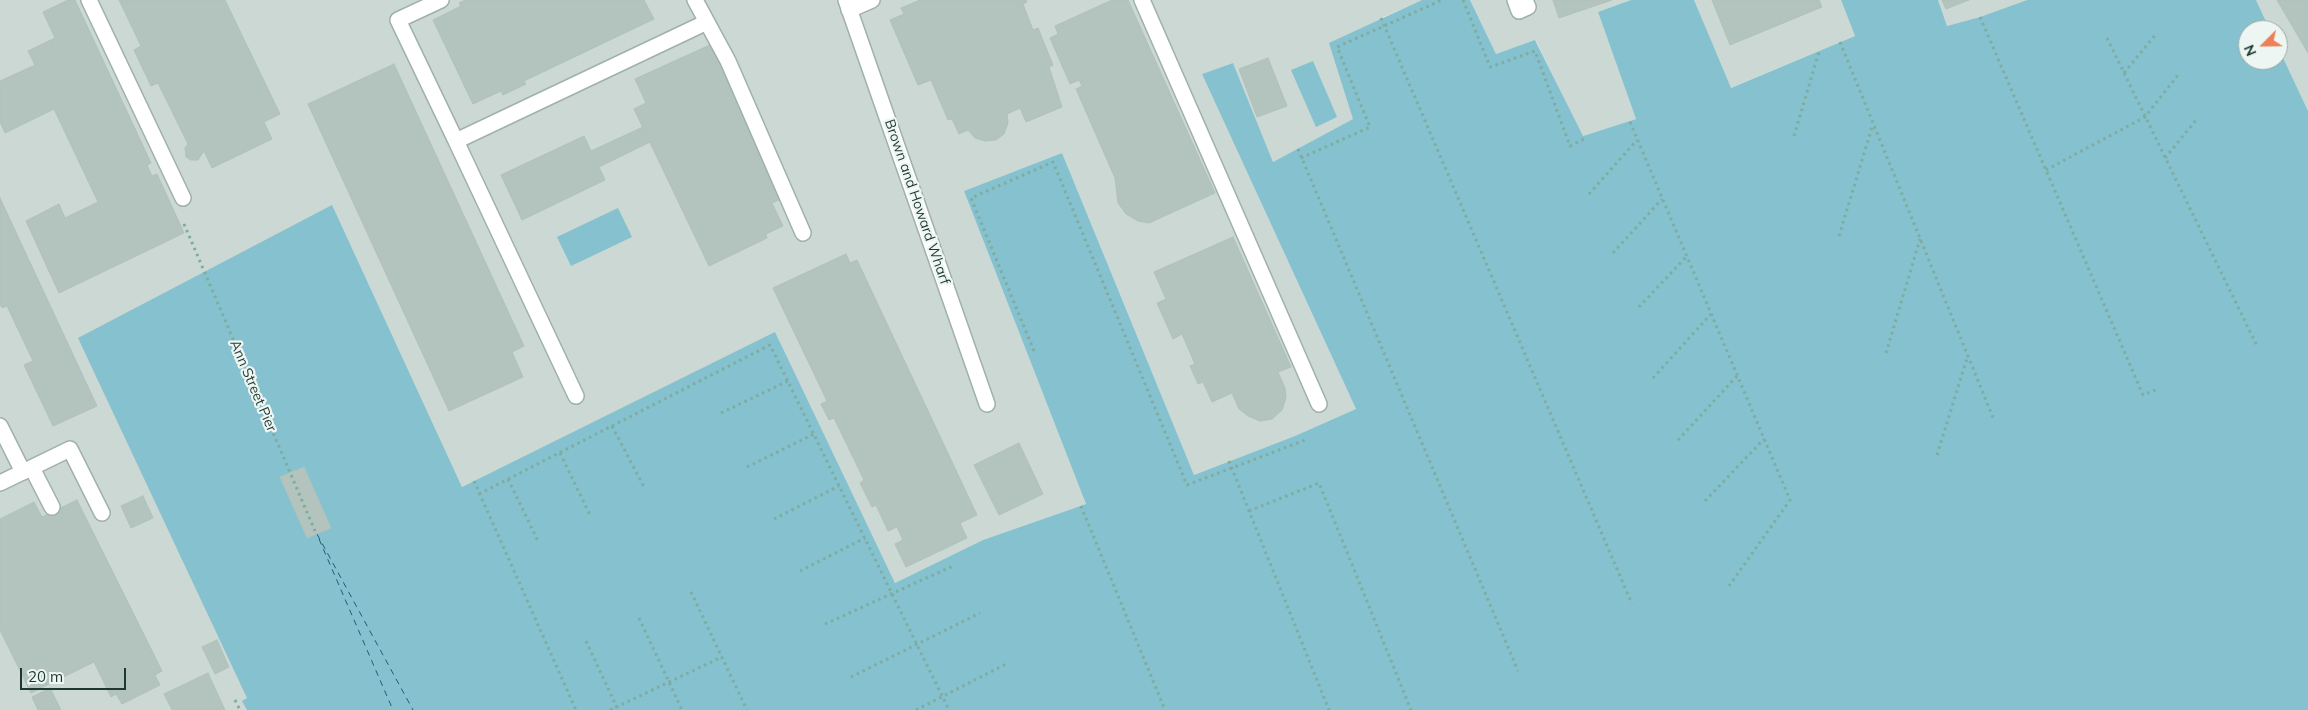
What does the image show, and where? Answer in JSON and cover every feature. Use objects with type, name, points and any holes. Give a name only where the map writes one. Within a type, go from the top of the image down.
[{"type":"street","points":[[89,0],[183,198]]},
{"type":"street","points":[[441,0],[398,20],[576,396]]},
{"type":"street","points":[[695,0],[728,61],[803,233]]},
{"type":"street","points":[[847,5],[872,0]]},
{"type":"street","points":[[1142,0],[1319,404]]},
{"type":"street","points":[[1515,0],[1520,11],[1528,7],[1525,0]]},
{"type":"street","name":"Brown and Howard Wharf","points":[[847,5],[988,404]]},
{"type":"street","points":[[456,141],[707,22]]},
{"type":"street","points":[[0,426],[52,507]]},
{"type":"street","points":[[0,483],[70,449],[102,513]]},
{"type":"path","points":[[1301,158],[1370,127],[1337,48],[1442,0]]},
{"type":"path","points":[[1463,0],[1490,67],[1535,51],[1570,146],[1586,138]]},
{"type":"path","points":[[1980,17],[2143,395],[2158,389]]},
{"type":"path","points":[[1382,18],[1632,604]]},
{"type":"path","points":[[2124,73],[2157,33]]},
{"type":"path","points":[[2107,38],[2257,346]]},
{"type":"path","points":[[1840,42],[1994,420]]},
{"type":"path","points":[[1794,136],[1819,52]]},
{"type":"path","points":[[2046,170],[2145,117],[2178,75]]},
{"type":"path","points":[[2165,158],[2197,119]]},
{"type":"path","points":[[1630,122],[1790,500],[1729,586]]},
{"type":"path","points":[[1839,236],[1874,123]]},
{"type":"path","points":[[1589,194],[1637,140]]},
{"type":"path","points":[[1298,149],[1518,670]]},
{"type":"path","points":[[1034,351],[971,198],[1053,162],[1187,485],[1308,439]]},
{"type":"path","points":[[1613,252],[1662,199]]},
{"type":"path","points":[[1886,353],[1920,237]]},
{"type":"path","name":"Ann Street Pier","points":[[191,240],[315,531]]},
{"type":"path","points":[[1639,307],[1687,256]]},
{"type":"path","points":[[1653,378],[1711,314]]},
{"type":"path","points":[[479,494],[770,345],[949,710]]},
{"type":"path","points":[[1937,455],[1968,355]]},
{"type":"path","points":[[1678,440],[1737,376]]},
{"type":"path","points":[[721,413],[788,381]]},
{"type":"path","points":[[612,426],[644,487]]},
{"type":"path","points":[[747,467],[814,434]]},
{"type":"path","points":[[1705,501],[1764,439]]},
{"type":"path","points":[[560,453],[590,515]]},
{"type":"path","points":[[1229,461],[1329,710]]},
{"type":"path","points":[[508,479],[538,541]]},
{"type":"path","points":[[474,482],[576,710]]},
{"type":"path","points":[[1249,511],[1319,483],[1411,710]]},
{"type":"path","points":[[774,519],[839,486]]},
{"type":"path","points":[[1081,506],[1165,710]]},
{"type":"path","points":[[800,571],[865,538]]},
{"type":"path","points":[[825,624],[955,565]]},
{"type":"path","points":[[691,592],[747,710]]},
{"type":"path","points":[[851,677],[980,613]]},
{"type":"path","points":[[639,618],[682,710]]},
{"type":"path","points":[[586,641],[617,708]]},
{"type":"path","points":[[610,710],[722,657]]},
{"type":"path","points":[[916,710],[1006,664]]},
{"type":"path","points":[[235,700],[240,710]]},
{"type":"shaded area","points":[[0,0],[1422,0],[1381,18],[1353,119],[1273,162],[1233,63],[1202,74],[1356,409],[1295,436],[1194,475],[1062,153],[964,191],[1086,504],[983,540],[895,583],[775,333],[462,487],[332,206],[247,698],[243,701],[247,710],[0,710]]},
{"type":"shaded area","points":[[1470,0],[1631,0],[1598,12],[1636,119],[1582,136],[1536,40],[1496,54]]},
{"type":"shaded area","points":[[1694,0],[1841,0],[1855,36],[1730,88]]},
{"type":"shaded area","points":[[1938,0],[2027,0],[1980,17],[1947,26]]},
{"type":"shaded area","points":[[2256,0],[2308,0],[2308,111],[2288,68],[2288,20],[2265,20]]},
{"type":"water","points":[[1422,0],[1470,0],[1496,54],[1535,40],[1583,136],[1636,119],[1598,12],[1631,0],[1694,0],[1731,88],[1855,36],[1841,0],[1938,0],[1947,26],[1980,17],[2027,0],[2256,0],[2265,20],[2238,20],[2238,70],[2288,70],[2288,68],[2308,111],[2308,710],[247,710],[242,701],[247,698],[78,338],[332,205],[462,487],[775,332],[895,583],[983,540],[1086,504],[964,191],[1062,153],[1194,475],[1295,436],[1356,409],[1202,74],[1233,63],[1273,162],[1353,119],[1329,43]]},
{"type":"water","points":[[1313,61],[1337,117],[1316,127],[1291,70]]},
{"type":"water","points":[[618,208],[632,237],[571,266],[557,237]]},
{"type":"building","points":[[68,0],[75,0],[151,163],[147,165],[152,176],[157,174],[184,233],[59,293],[26,221],[59,204],[65,218],[98,202],[54,109],[5,133],[0,122],[0,81],[35,65],[28,51],[55,38],[43,12]]},
{"type":"building","points":[[119,0],[225,0],[280,114],[264,122],[272,139],[212,168],[204,151],[198,160],[191,160],[186,157],[185,148],[188,144],[158,83],[151,86],[134,50],[141,46]]},
{"type":"building","points":[[465,0],[644,0],[654,19],[524,81],[526,84],[503,95],[501,91],[473,104],[433,20],[461,6],[459,3]]},
{"type":"building","points":[[920,0],[1026,0],[1027,2],[1023,4],[1033,30],[1038,28],[1053,65],[1049,67],[1062,107],[1026,122],[1020,108],[1007,114],[1008,123],[1004,134],[996,140],[985,141],[975,138],[968,130],[959,134],[952,119],[948,120],[931,80],[918,85],[890,20],[904,14],[901,8]]},
{"type":"building","points":[[1112,0],[1128,0],[1215,193],[1149,223],[1138,221],[1126,214],[1118,203],[1115,178],[1076,89],[1082,86],[1079,80],[1070,84],[1050,38],[1058,34],[1055,26]]},
{"type":"building","points":[[1553,0],[1612,0],[1559,18]]},
{"type":"building","points":[[1712,0],[1819,0],[1822,7],[1730,45]]},
{"type":"building","points":[[1942,0],[1969,0],[1946,9]]},
{"type":"building","points":[[2277,0],[2308,0],[2308,53]]},
{"type":"building","points":[[712,44],[785,197],[772,203],[783,226],[766,234],[767,238],[709,266],[634,109],[646,103],[635,79]]},
{"type":"building","points":[[1268,58],[1287,106],[1257,117],[1239,69]]},
{"type":"building","points":[[394,64],[524,346],[512,352],[523,377],[449,411],[308,104]]},
{"type":"building","points":[[643,127],[650,142],[599,167],[605,180],[522,220],[501,175],[584,136],[591,151]]},
{"type":"building","points":[[0,198],[97,406],[53,426],[24,365],[33,361],[7,306],[2,308],[0,304]]},
{"type":"building","points":[[1233,237],[1291,367],[1278,372],[1285,388],[1286,398],[1282,410],[1272,419],[1260,421],[1248,416],[1239,409],[1232,393],[1212,402],[1203,382],[1198,384],[1190,366],[1195,364],[1182,334],[1173,339],[1157,303],[1166,299],[1154,272]]},
{"type":"building","points":[[846,254],[850,263],[857,260],[977,515],[960,523],[967,538],[906,567],[895,544],[903,540],[897,527],[888,531],[876,505],[872,507],[860,483],[864,480],[834,418],[829,420],[821,404],[827,401],[773,288]]},
{"type":"building","points":[[1019,443],[1043,494],[999,515],[974,465]]},
{"type":"building","points":[[304,467],[331,528],[307,538],[280,477]]},
{"type":"building","points":[[143,496],[153,518],[131,528],[121,506]]},
{"type":"building","points":[[77,500],[162,671],[155,675],[160,685],[122,704],[116,694],[111,697],[94,662],[31,693],[0,630],[0,519],[34,502],[42,517]]},
{"type":"building","points":[[217,640],[229,667],[215,674],[202,647]]},
{"type":"building","points":[[208,673],[225,710],[172,710],[164,694]]},
{"type":"building","points":[[50,688],[61,710],[38,710],[32,697]]},
{"type":"ferry route","points":[[317,534],[413,710]]},
{"type":"ferry route","points":[[319,539],[393,710]]}]
